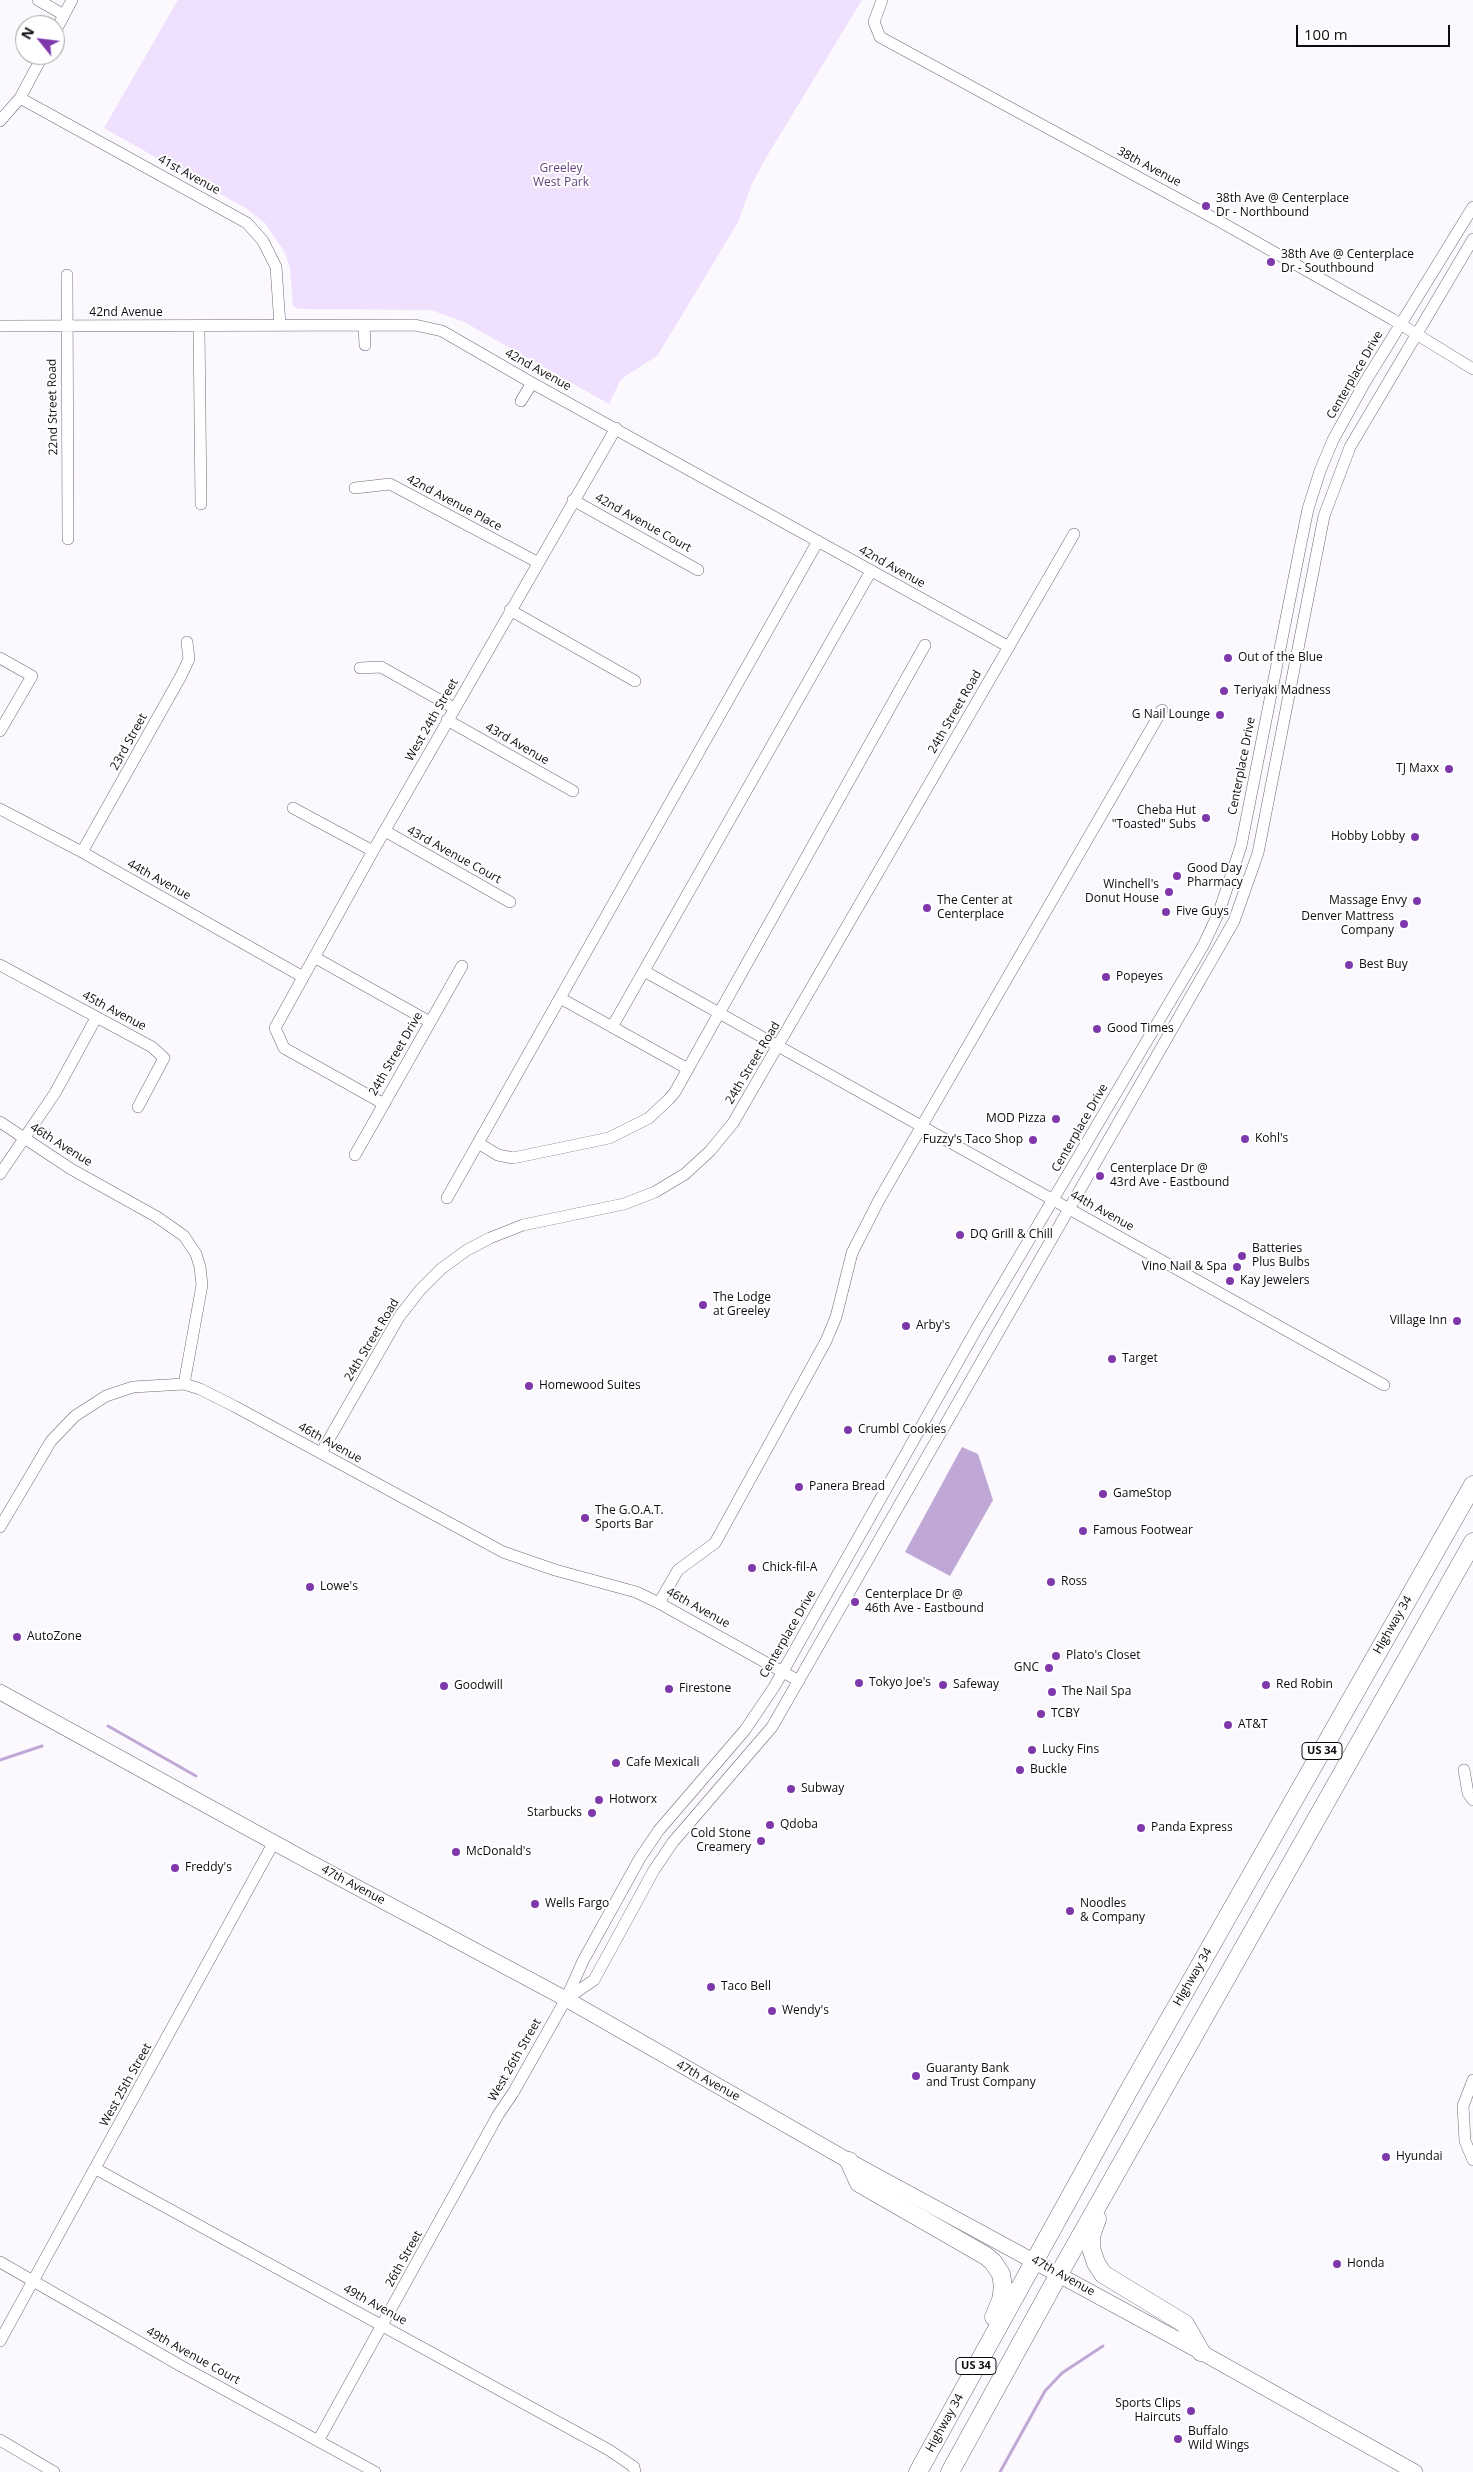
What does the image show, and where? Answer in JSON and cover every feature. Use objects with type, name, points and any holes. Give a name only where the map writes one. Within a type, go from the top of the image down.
[{"type":"highway","name":"Highway 34","points":[[918,2472],[1034,2260],[1473,1485]]},
{"type":"highway","name":"US 34","points":[[950,2472],[1059,2274],[1473,1542]]},
{"type":"highway","points":[[1137,2136],[1097,2221],[1091,2236],[1091,2248],[1103,2274],[1185,2324],[1201,2352]]},
{"type":"highway","points":[[849,2161],[859,2182],[986,2256],[1001,2274],[1001,2300],[996,2313],[933,2446]]},
{"type":"main road","name":"47th Avenue","points":[[0,1692],[566,1999],[849,2161],[1034,2260],[1415,2472]]},
{"type":"street","points":[[38,0],[64,15],[72,0]]},
{"type":"street","name":"38th Avenue","points":[[882,0],[874,22],[880,37],[1219,221],[1417,333],[1425,341],[1473,369]]},
{"type":"street","points":[[0,121],[20,98],[38,65]]},
{"type":"street","name":"41st Avenue","points":[[20,98],[247,223],[263,241],[276,268],[280,325]]},
{"type":"street","name":"Centerplace Drive","points":[[555,2018],[583,1961],[640,1858],[659,1830],[745,1730],[783,1672],[934,1403],[1203,946],[1220,912],[1241,846],[1282,632],[1310,502],[1333,440],[1473,207]]},
{"type":"street","name":"Centerplace Drive","points":[[566,1999],[594,1980],[654,1870],[673,1842],[772,1727],[1234,921],[1258,853],[1324,516],[1350,446],[1473,239]]},
{"type":"street","name":"22nd Street Road","points":[[67,275],[68,538]]},
{"type":"street","name":"42nd Avenue","points":[[0,326],[415,325],[442,331],[532,383],[1009,646]]},
{"type":"street","points":[[364,326],[365,345]]},
{"type":"street","points":[[199,327],[201,504]]},
{"type":"street","points":[[521,401],[532,383]]},
{"type":"street","name":"West 24th Street","points":[[384,1104],[284,1048],[275,1028],[447,720],[616,428]]},
{"type":"street","name":"42nd Avenue Place","points":[[355,488],[390,484],[537,562]]},
{"type":"street","name":"42nd Avenue Court","points":[[574,500],[698,570]]},
{"type":"street","name":"24th Street Road","points":[[321,1453],[399,1317],[420,1290],[441,1269],[468,1250],[490,1238],[524,1226],[624,1204],[655,1192],[685,1174],[710,1151],[733,1124],[1074,534]]},
{"type":"street","points":[[446,1198],[818,541]]},
{"type":"street","points":[[612,1027],[871,571]]},
{"type":"street","points":[[510,610],[635,681]]},
{"type":"street","name":"23rd Street","points":[[82,852],[181,676],[189,659],[187,642]]},
{"type":"street","points":[[478,1143],[498,1154],[513,1158],[609,1138],[625,1132],[649,1118],[675,1092],[925,645]]},
{"type":"street","points":[[0,658],[32,676],[0,731]]},
{"type":"street","points":[[360,668],[380,667],[454,708]]},
{"type":"street","points":[[659,1603],[678,1570],[715,1542],[823,1348],[836,1317],[852,1253],[879,1200],[1162,710]]},
{"type":"street","name":"43rd Avenue","points":[[447,720],[573,791]]},
{"type":"street","points":[[293,808],[373,851]]},
{"type":"street","name":"44th Avenue","points":[[0,809],[82,852],[303,978]]},
{"type":"street","name":"43rd Avenue Court","points":[[385,831],[510,902]]},
{"type":"street","points":[[314,957],[430,1022]]},
{"type":"street","name":"45th Avenue","points":[[0,965],[152,1047],[164,1058],[138,1107]]},
{"type":"street","name":"24th Street Drive","points":[[355,1155],[462,966]]},
{"type":"street","name":"44th Avenue","points":[[644,971],[1384,1385]]},
{"type":"street","points":[[560,998],[688,1069]]},
{"type":"street","points":[[0,1174],[55,1093],[96,1018]]},
{"type":"street","name":"46th Avenue","points":[[0,1122],[24,1139],[157,1217],[184,1236],[196,1254],[202,1285],[184,1384],[200,1389],[503,1552],[555,1570],[622,1587],[659,1603],[799,1681]]},
{"type":"street","points":[[0,1527],[51,1441],[75,1416],[106,1396],[133,1387],[184,1384]]},
{"type":"street","points":[[1464,1770],[1468,1793],[1473,1800]]},
{"type":"street","name":"West 25th Street","points":[[0,2341],[274,1842]]},
{"type":"street","name":"West 26th Street","points":[[498,2115],[513,2093],[555,2018]]},
{"type":"street","points":[[1473,2080],[1463,2106],[1465,2141],[1473,2160]]},
{"type":"street","name":"26th Street","points":[[318,2441],[498,2115]]},
{"type":"street","name":"49th Avenue","points":[[96,2169],[609,2450],[634,2467],[635,2472]]},
{"type":"street","name":"49th Avenue Court","points":[[0,2262],[32,2282],[375,2472]]},
{"type":"street","points":[[0,2440],[54,2472]]},
{"type":"green space","name":"Greeley West Park","points":[[178,0],[862,0],[764,161],[751,186],[738,222],[657,356],[621,379],[609,404],[464,322],[431,310],[298,309],[293,306],[290,268],[284,251],[265,223],[247,209],[104,128]]},
{"type":"shaded area","points":[[962,1447],[978,1454],[993,1500],[950,1576],[905,1552]]},
{"type":"waterway","points":[[108,1726],[196,1776]]},
{"type":"waterway","points":[[0,1760],[42,1746]]},
{"type":"waterway","points":[[1000,2472],[1045,2391],[1062,2373],[1103,2346]]},
{"type":"place","name":"38th Ave @ Centerplace Dr - Northbound","points":[[1206,206]]},
{"type":"place","name":"38th Ave @ Centerplace Dr - Southbound","points":[[1271,262]]},
{"type":"place","name":"Out of the Blue","points":[[1228,658]]},
{"type":"place","name":"Teriyaki Madness","points":[[1224,691]]},
{"type":"place","name":"G Nail Lounge","points":[[1220,715]]},
{"type":"place","name":"TJ Maxx","points":[[1449,769]]},
{"type":"place","name":"Cheba Hut \"Toasted\" Subs","points":[[1206,818]]},
{"type":"place","name":"Hobby Lobby","points":[[1415,837]]},
{"type":"place","name":"Good Day Pharmacy","points":[[1177,876]]},
{"type":"place","name":"Winchell's Donut House","points":[[1169,892]]},
{"type":"place","name":"Massage Envy","points":[[1417,901]]},
{"type":"place","name":"The Center at Centerplace","points":[[927,908]]},
{"type":"place","name":"Five Guys","points":[[1166,912]]},
{"type":"place","name":"Denver Mattress Company","points":[[1404,924]]},
{"type":"place","name":"Best Buy","points":[[1349,965]]},
{"type":"place","name":"Popeyes","points":[[1106,977]]},
{"type":"place","name":"Good Times","points":[[1097,1029]]},
{"type":"place","name":"MOD Pizza","points":[[1056,1119]]},
{"type":"place","name":"Kohl's","points":[[1245,1139]]},
{"type":"place","name":"Fuzzy's Taco Shop","points":[[1033,1140]]},
{"type":"place","name":"Centerplace Dr @ 43rd Ave - Eastbound","points":[[1100,1176]]},
{"type":"place","name":"DQ Grill & Chill","points":[[960,1235]]},
{"type":"place","name":"Batteries Plus Bulbs","points":[[1242,1256]]},
{"type":"place","name":"Vino Nail & Spa","points":[[1237,1267]]},
{"type":"place","name":"Kay Jewelers","points":[[1230,1281]]},
{"type":"place","name":"The Lodge at Greeley","points":[[703,1305]]},
{"type":"place","name":"Village Inn","points":[[1457,1321]]},
{"type":"place","name":"Arby's","points":[[906,1326]]},
{"type":"place","name":"Target","points":[[1112,1359]]},
{"type":"place","name":"Homewood Suites","points":[[529,1386]]},
{"type":"place","name":"Crumbl Cookies","points":[[848,1430]]},
{"type":"place","name":"Panera Bread","points":[[799,1487]]},
{"type":"place","name":"GameStop","points":[[1103,1494]]},
{"type":"place","name":"The G.O.A.T. Sports Bar","points":[[585,1518]]},
{"type":"place","name":"Famous Footwear","points":[[1083,1531]]},
{"type":"place","name":"Chick-fil-A","points":[[752,1568]]},
{"type":"place","name":"Ross","points":[[1051,1582]]},
{"type":"place","name":"Lowe's","points":[[310,1587]]},
{"type":"place","name":"Centerplace Dr @ 46th Ave - Eastbound","points":[[855,1602]]},
{"type":"place","name":"AutoZone","points":[[17,1637]]},
{"type":"place","name":"Plato's Closet","points":[[1056,1656]]},
{"type":"place","name":"GNC","points":[[1049,1668]]},
{"type":"place","name":"Tokyo Joe's","points":[[859,1683]]},
{"type":"place","name":"Safeway","points":[[943,1685]]},
{"type":"place","name":"Red Robin","points":[[1266,1685]]},
{"type":"place","name":"Goodwill","points":[[444,1686]]},
{"type":"place","name":"Firestone","points":[[669,1689]]},
{"type":"place","name":"The Nail Spa","points":[[1052,1692]]},
{"type":"place","name":"TCBY","points":[[1041,1714]]},
{"type":"place","name":"AT&T","points":[[1228,1725]]},
{"type":"place","name":"Lucky Fins","points":[[1032,1750]]},
{"type":"place","name":"Cafe Mexicali","points":[[616,1763]]},
{"type":"place","name":"Buckle","points":[[1020,1770]]},
{"type":"place","name":"Subway","points":[[791,1789]]},
{"type":"place","name":"Hotworx","points":[[599,1800]]},
{"type":"place","name":"Starbucks","points":[[592,1813]]},
{"type":"place","name":"Qdoba","points":[[770,1825]]},
{"type":"place","name":"Panda Express","points":[[1141,1828]]},
{"type":"place","name":"Cold Stone Creamery","points":[[761,1841]]},
{"type":"place","name":"McDonald's","points":[[456,1852]]},
{"type":"place","name":"Freddy's","points":[[175,1868]]},
{"type":"place","name":"Wells Fargo","points":[[535,1904]]},
{"type":"place","name":"Noodles & Company","points":[[1070,1911]]},
{"type":"place","name":"Taco Bell","points":[[711,1987]]},
{"type":"place","name":"Wendy's","points":[[772,2011]]},
{"type":"place","name":"Guaranty Bank and Trust Company","points":[[916,2076]]},
{"type":"place","name":"Hyundai","points":[[1386,2157]]},
{"type":"place","name":"Honda","points":[[1337,2264]]},
{"type":"place","name":"Sports Clips Haircuts","points":[[1191,2411]]},
{"type":"place","name":"Buffalo Wild Wings","points":[[1178,2439]]}]
